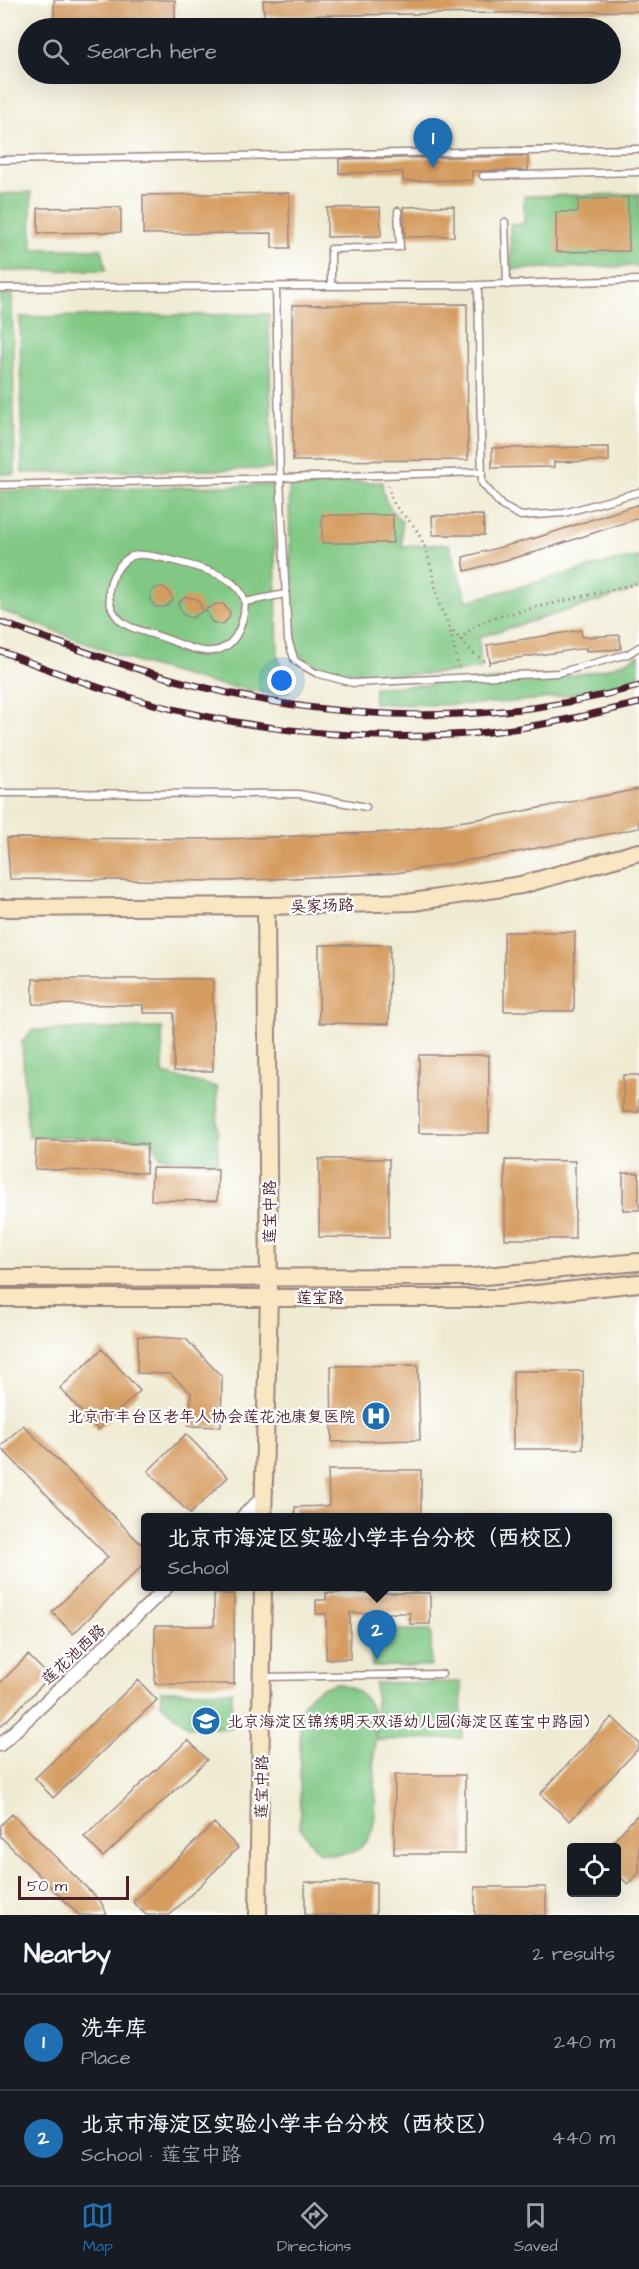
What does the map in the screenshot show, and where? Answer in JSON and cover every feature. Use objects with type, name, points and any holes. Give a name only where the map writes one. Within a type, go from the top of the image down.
[{"type":"street","name":"吴家场路","points":[[0,908],[266,906],[413,902],[521,885],[639,852]]},
{"type":"street","name":"莲宝中路","points":[[263,1513],[269,1297],[266,906]]},
{"type":"street","name":"莲宝路","points":[[0,1278],[474,1277],[639,1262]]},
{"type":"street","name":"莲宝路","points":[[0,1298],[498,1298],[639,1283]]},
{"type":"street","points":[[246,1513],[263,1497]]},
{"type":"street","name":"莲花池西路","points":[[0,1745],[164,1591]]},
{"type":"street","name":"莲宝中路","points":[[258,1915],[263,1591]]},
{"type":"lane","points":[[0,160],[639,149]]},
{"type":"lane","points":[[483,176],[639,172]]},
{"type":"lane","points":[[331,286],[331,249],[400,247],[398,211]]},
{"type":"lane","points":[[505,222],[507,285]]},
{"type":"lane","points":[[0,288],[507,285],[639,280]]},
{"type":"lane","points":[[478,285],[482,483],[502,506],[521,516],[564,513],[639,492]]},
{"type":"lane","points":[[276,286],[285,594],[288,640],[295,661],[316,674],[353,683],[558,673],[628,654],[639,647]]},
{"type":"lane","points":[[0,485],[482,472]]},
{"type":"lane","points":[[135,555],[150,556],[225,577],[244,595],[245,602],[244,619],[238,636],[222,648],[204,651],[124,624],[111,608],[109,591],[113,577],[122,563],[135,555]]},
{"type":"lane","points":[[245,602],[285,594]]},
{"type":"lane","points":[[0,793],[299,794],[366,807]]},
{"type":"lane","points":[[262,1677],[442,1674]]},
{"type":"path","points":[[389,474],[390,496],[398,512],[413,524],[426,547],[461,678]]},
{"type":"path","points":[[460,640],[472,627],[492,618],[639,583]]},
{"type":"path","points":[[448,626],[475,655],[515,675]]},
{"type":"green space","points":[[31,192],[32,249],[102,249],[106,270],[0,271],[0,194]]},
{"type":"green space","points":[[639,194],[639,266],[511,269],[510,224],[524,224],[524,196]]},
{"type":"green space","points":[[0,295],[12,295],[15,474],[0,474]]},
{"type":"green space","points":[[269,314],[272,469],[22,473],[20,317]]},
{"type":"green space","points":[[382,482],[388,504],[402,522],[402,546],[449,544],[467,601],[618,560],[639,557],[639,589],[479,637],[481,668],[398,675],[355,672],[313,664],[297,653],[291,624],[289,483]]},
{"type":"green space","points":[[273,485],[278,656],[289,691],[276,695],[211,683],[136,662],[0,610],[0,491]]},
{"type":"green space","points":[[639,655],[639,680],[573,694],[474,704],[374,703],[374,687],[559,676],[608,668]]},
{"type":"green space","points":[[162,1028],[163,1074],[217,1087],[218,1163],[161,1157],[150,1139],[28,1137],[22,1042],[32,1030]]},
{"type":"green space","points":[[371,1630],[431,1630],[431,1666],[372,1666]]},
{"type":"green space","points":[[461,1682],[462,1738],[377,1740],[375,1683]]},
{"type":"green space","points":[[337,1683],[353,1689],[366,1699],[374,1714],[375,1726],[376,1795],[373,1828],[367,1841],[356,1850],[341,1854],[318,1852],[300,1827],[300,1712],[306,1700],[314,1692]]},
{"type":"green space","points":[[161,1691],[232,1691],[232,1728],[190,1728],[161,1704]]},
{"type":"building","points":[[54,0],[175,0],[175,18],[54,18]]},
{"type":"building","points":[[263,0],[639,0],[639,11],[264,16]]},
{"type":"building","points":[[528,156],[528,170],[472,171],[472,180],[403,181],[403,172],[339,173],[339,159]]},
{"type":"building","points":[[289,193],[290,248],[272,248],[272,233],[143,234],[143,195]]},
{"type":"building","points":[[628,197],[629,251],[556,252],[556,212],[578,212],[578,200]]},
{"type":"building","points":[[454,206],[454,236],[405,237],[403,207]]},
{"type":"building","points":[[121,207],[121,232],[38,233],[38,208]]},
{"type":"building","points":[[380,207],[381,236],[327,237],[327,208]]},
{"type":"building","points":[[467,304],[468,460],[293,461],[292,305]]},
{"type":"building","points":[[609,447],[609,461],[554,462],[554,467],[492,468],[492,448]]},
{"type":"building","points":[[639,504],[639,518],[536,552],[465,571],[463,557],[539,537]]},
{"type":"building","points":[[322,515],[393,515],[393,543],[322,543]]},
{"type":"building","points":[[483,515],[484,535],[433,535],[432,516]]},
{"type":"building","points":[[163,587],[173,600],[165,607],[155,607],[150,599],[151,592]]},
{"type":"building","points":[[186,597],[197,599],[203,611],[192,618],[183,615],[178,603]]},
{"type":"building","points":[[216,604],[223,604],[230,612],[229,618],[222,625],[212,622],[205,610]]},
{"type":"building","points":[[581,630],[582,637],[620,635],[621,649],[586,651],[586,648],[490,662],[487,645]]},
{"type":"building","points":[[639,789],[639,828],[396,873],[229,881],[10,879],[7,838],[226,839],[394,832],[497,816]]},
{"type":"building","points":[[504,932],[575,932],[574,1011],[504,1011]]},
{"type":"building","points":[[319,945],[390,945],[389,1024],[319,1023]]},
{"type":"building","points":[[33,979],[213,979],[213,1071],[174,1071],[174,1013],[143,1013],[143,1005],[33,1004]]},
{"type":"building","points":[[419,1055],[489,1055],[489,1133],[419,1133]]},
{"type":"building","points":[[623,1075],[639,1075],[639,1112],[623,1112]]},
{"type":"building","points":[[36,1140],[147,1144],[146,1173],[35,1169]]},
{"type":"building","points":[[319,1159],[389,1159],[389,1238],[319,1237]]},
{"type":"building","points":[[505,1160],[575,1161],[575,1239],[505,1239]]},
{"type":"building","points":[[152,1168],[218,1169],[217,1201],[151,1200]]},
{"type":"building","points":[[623,1173],[639,1173],[639,1210],[623,1210]]},
{"type":"building","points":[[138,1336],[186,1339],[222,1377],[221,1427],[189,1426],[191,1393],[170,1374],[137,1373]]},
{"type":"building","points":[[102,1349],[140,1391],[98,1430],[60,1388]]},
{"type":"building","points":[[418,1365],[420,1440],[332,1442],[331,1366]]},
{"type":"building","points":[[513,1371],[583,1371],[583,1449],[513,1449]]},
{"type":"building","points":[[23,1425],[141,1544],[141,1567],[73,1634],[52,1612],[108,1557],[0,1447]]},
{"type":"building","points":[[186,1434],[228,1477],[189,1513],[148,1471]]},
{"type":"building","points":[[328,1470],[421,1470],[421,1513],[295,1513],[295,1507],[329,1506]]},
{"type":"building","points":[[326,1593],[430,1593],[430,1624],[410,1624],[410,1613],[350,1613],[350,1659],[326,1659],[326,1614],[316,1614],[316,1600],[326,1600]]},
{"type":"building","points":[[214,1594],[234,1594],[234,1684],[155,1684],[155,1626],[214,1626]]},
{"type":"building","points":[[28,1655],[50,1677],[0,1727],[0,1683]]},
{"type":"building","points":[[138,1680],[157,1700],[53,1798],[35,1778]]},
{"type":"building","points":[[612,1717],[639,1743],[639,1748],[570,1821],[540,1794]]},
{"type":"building","points":[[188,1740],[207,1760],[103,1857],[84,1837]]},
{"type":"building","points":[[395,1775],[465,1775],[465,1854],[394,1854]]},
{"type":"building","points":[[639,1813],[639,1873],[628,1884],[621,1878],[621,1843],[612,1843]]},
{"type":"building","points":[[12,1814],[101,1902],[107,1915],[79,1915],[0,1836],[0,1826]]},
{"type":"building","points":[[214,1823],[238,1848],[170,1915],[146,1915],[133,1902]]},
{"type":"building","points":[[305,1882],[376,1882],[376,1915],[305,1915]]},
{"type":"building","points":[[475,1887],[546,1887],[546,1915],[475,1915]]},
{"type":"railway","points":[[0,622],[118,663],[190,684],[245,697],[358,712],[414,715],[528,708],[584,699],[639,686]]},
{"type":"railway","points":[[0,651],[87,684],[132,698],[214,718],[289,730],[365,736],[441,736],[519,728],[639,703]]},
{"type":"place","name":"洗车库","points":[[433,168]]},
{"type":"place","name":"北京市丰台区老年人协会莲花池康复医院","points":[[376,1416]]},
{"type":"place","name":"北京市海淀区实验小学丰台分校（西校区）","points":[[377,1660]]},
{"type":"place","name":"北京海淀区锦绣明天双语幼儿园(海淀区莲宝中路园)","points":[[206,1721]]}]
